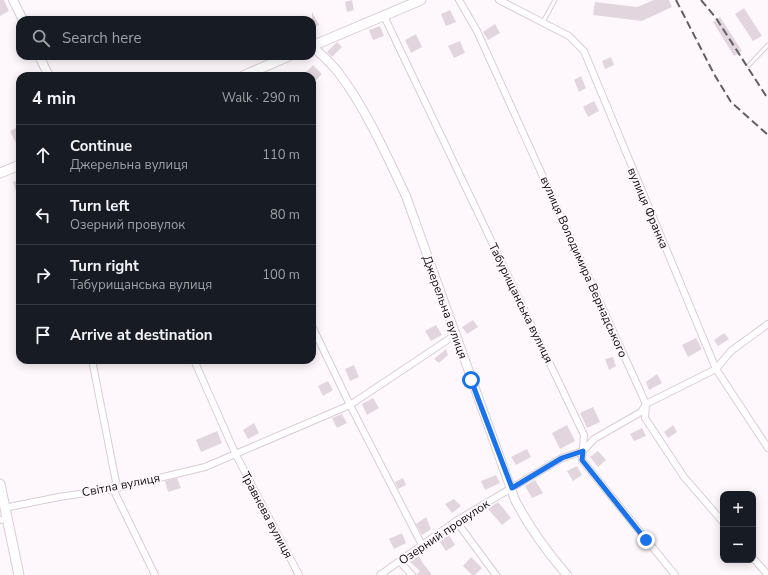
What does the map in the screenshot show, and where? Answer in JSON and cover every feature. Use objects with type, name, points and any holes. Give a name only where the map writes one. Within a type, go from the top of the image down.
[{"type":"main road","points":[[316,44],[421,0]]},
{"type":"main road","points":[[252,72],[280,60]]},
{"type":"main road","points":[[0,172],[16,166]]},
{"type":"main road","points":[[0,484],[4,508],[3,520],[19,575]]},
{"type":"street","points":[[13,0],[21,16]]},
{"type":"street","name":"вулиця Володимира Вернадського","points":[[459,0],[477,31],[646,404],[645,418],[684,477],[720,519]]},
{"type":"street","name":"вулиця Франка","points":[[499,0],[569,36],[584,51],[716,369],[768,448]]},
{"type":"street","name":"Табурищанська вулиця","points":[[384,16],[584,435],[582,460],[675,575]]},
{"type":"street","name":"Джерельна вулиця","points":[[316,50],[337,71],[347,84],[389,159],[406,196],[455,335],[512,488],[515,500],[526,522],[550,556],[567,575]]},
{"type":"street","points":[[42,60],[47,72]]},
{"type":"street","name":"Озерний провулок","points":[[380,575],[456,521],[562,458],[583,451],[594,439],[641,412],[646,404],[716,369],[731,351],[768,324]]},
{"type":"street","points":[[316,334],[350,405],[422,545]]},
{"type":"street","points":[[236,455],[350,405],[455,335]]},
{"type":"street","points":[[93,364],[116,482],[113,489],[155,575]]},
{"type":"street","name":"Травнева вулиця","points":[[196,364],[236,455],[299,575]]},
{"type":"street","name":"Світла вулиця","points":[[4,508],[59,497],[113,489],[205,467],[236,455]]},
{"type":"street","points":[[456,521],[496,575]]},
{"type":"street","points":[[756,561],[768,575]]},
{"type":"street","points":[[400,562],[412,575]]},
{"type":"lane","points":[[543,22],[554,0]]},
{"type":"lane","points":[[749,65],[768,45]]},
{"type":"building","points":[[0,0],[4,0],[9,11],[0,16]]},
{"type":"building","points":[[352,0],[354,10],[347,12],[345,2]]},
{"type":"building","points":[[654,0],[669,0],[672,7],[642,21],[593,15],[595,2],[637,7]]},
{"type":"building","points":[[744,8],[762,36],[753,41],[735,14]]},
{"type":"building","points":[[450,10],[456,22],[446,26],[441,14]]},
{"type":"building","points":[[720,17],[742,51],[734,56],[713,22]]},
{"type":"building","points":[[316,19],[319,25],[316,26]]},
{"type":"building","points":[[495,24],[500,33],[488,40],[483,32]]},
{"type":"building","points":[[380,26],[384,36],[373,40],[369,30]]},
{"type":"building","points":[[416,34],[422,47],[411,53],[405,40]]},
{"type":"building","points":[[460,41],[465,53],[454,58],[448,46]]},
{"type":"building","points":[[337,42],[342,47],[332,57],[327,52]]},
{"type":"building","points":[[611,57],[614,65],[605,69],[602,61]]},
{"type":"building","points":[[313,65],[322,74],[316,80],[316,72],[306,72]]},
{"type":"building","points":[[581,76],[586,88],[579,92],[574,80]]},
{"type":"building","points":[[594,101],[599,111],[588,117],[583,107]]},
{"type":"building","points":[[16,128],[16,143],[10,131]]},
{"type":"building","points":[[16,181],[16,192],[13,182]]},
{"type":"building","points":[[473,320],[478,327],[467,334],[462,327]]},
{"type":"building","points":[[436,325],[442,335],[431,341],[425,331]]},
{"type":"building","points":[[724,333],[729,339],[718,346],[714,340]]},
{"type":"building","points":[[696,338],[702,349],[688,357],[682,345]]},
{"type":"building","points":[[446,349],[448,355],[439,363],[434,359]]},
{"type":"building","points":[[613,357],[616,366],[609,370],[605,359]]},
{"type":"building","points":[[354,365],[359,377],[350,381],[345,369]]},
{"type":"building","points":[[657,374],[662,383],[649,390],[646,382]]},
{"type":"building","points":[[328,381],[333,390],[323,396],[318,386]]},
{"type":"building","points":[[373,398],[379,408],[367,415],[362,404]]},
{"type":"building","points":[[593,407],[600,422],[587,428],[580,413]]},
{"type":"building","points":[[342,414],[347,423],[337,428],[332,418]]},
{"type":"building","points":[[254,423],[259,433],[248,439],[243,430]]},
{"type":"building","points":[[567,425],[575,441],[560,449],[552,433]]},
{"type":"building","points":[[673,425],[677,432],[668,438],[664,432]]},
{"type":"building","points":[[642,428],[646,436],[634,441],[630,434]]},
{"type":"building","points":[[217,431],[222,443],[201,452],[196,440]]},
{"type":"building","points":[[527,449],[531,457],[516,465],[511,457]]},
{"type":"building","points":[[598,451],[606,460],[598,467],[590,457]]},
{"type":"building","points":[[577,466],[582,475],[573,481],[567,471]]},
{"type":"building","points":[[496,475],[500,483],[485,490],[481,481]]},
{"type":"building","points":[[177,478],[181,488],[168,492],[165,481]]},
{"type":"building","points":[[403,478],[406,485],[398,489],[395,482]]},
{"type":"building","points":[[535,480],[543,493],[532,498],[525,486]]},
{"type":"building","points":[[454,499],[461,506],[452,513],[445,504]]},
{"type":"building","points":[[498,502],[511,518],[502,525],[488,509]]},
{"type":"building","points":[[426,517],[431,529],[422,535],[416,524]]},
{"type":"building","points":[[402,533],[406,543],[394,549],[389,539]]},
{"type":"building","points":[[449,535],[455,545],[446,551],[439,541]]},
{"type":"building","points":[[418,553],[422,562],[432,575],[416,575],[420,571],[409,561]]},
{"type":"building","points":[[471,557],[482,568],[475,575],[472,575],[463,566]]},
{"type":"railway","points":[[676,0],[714,74],[731,102],[768,135]]},
{"type":"railway","points":[[701,0],[716,18],[768,99]]},
{"type":"route","points":[[471,380],[512,488],[562,458],[583,451],[582,460],[646,540]]}]
